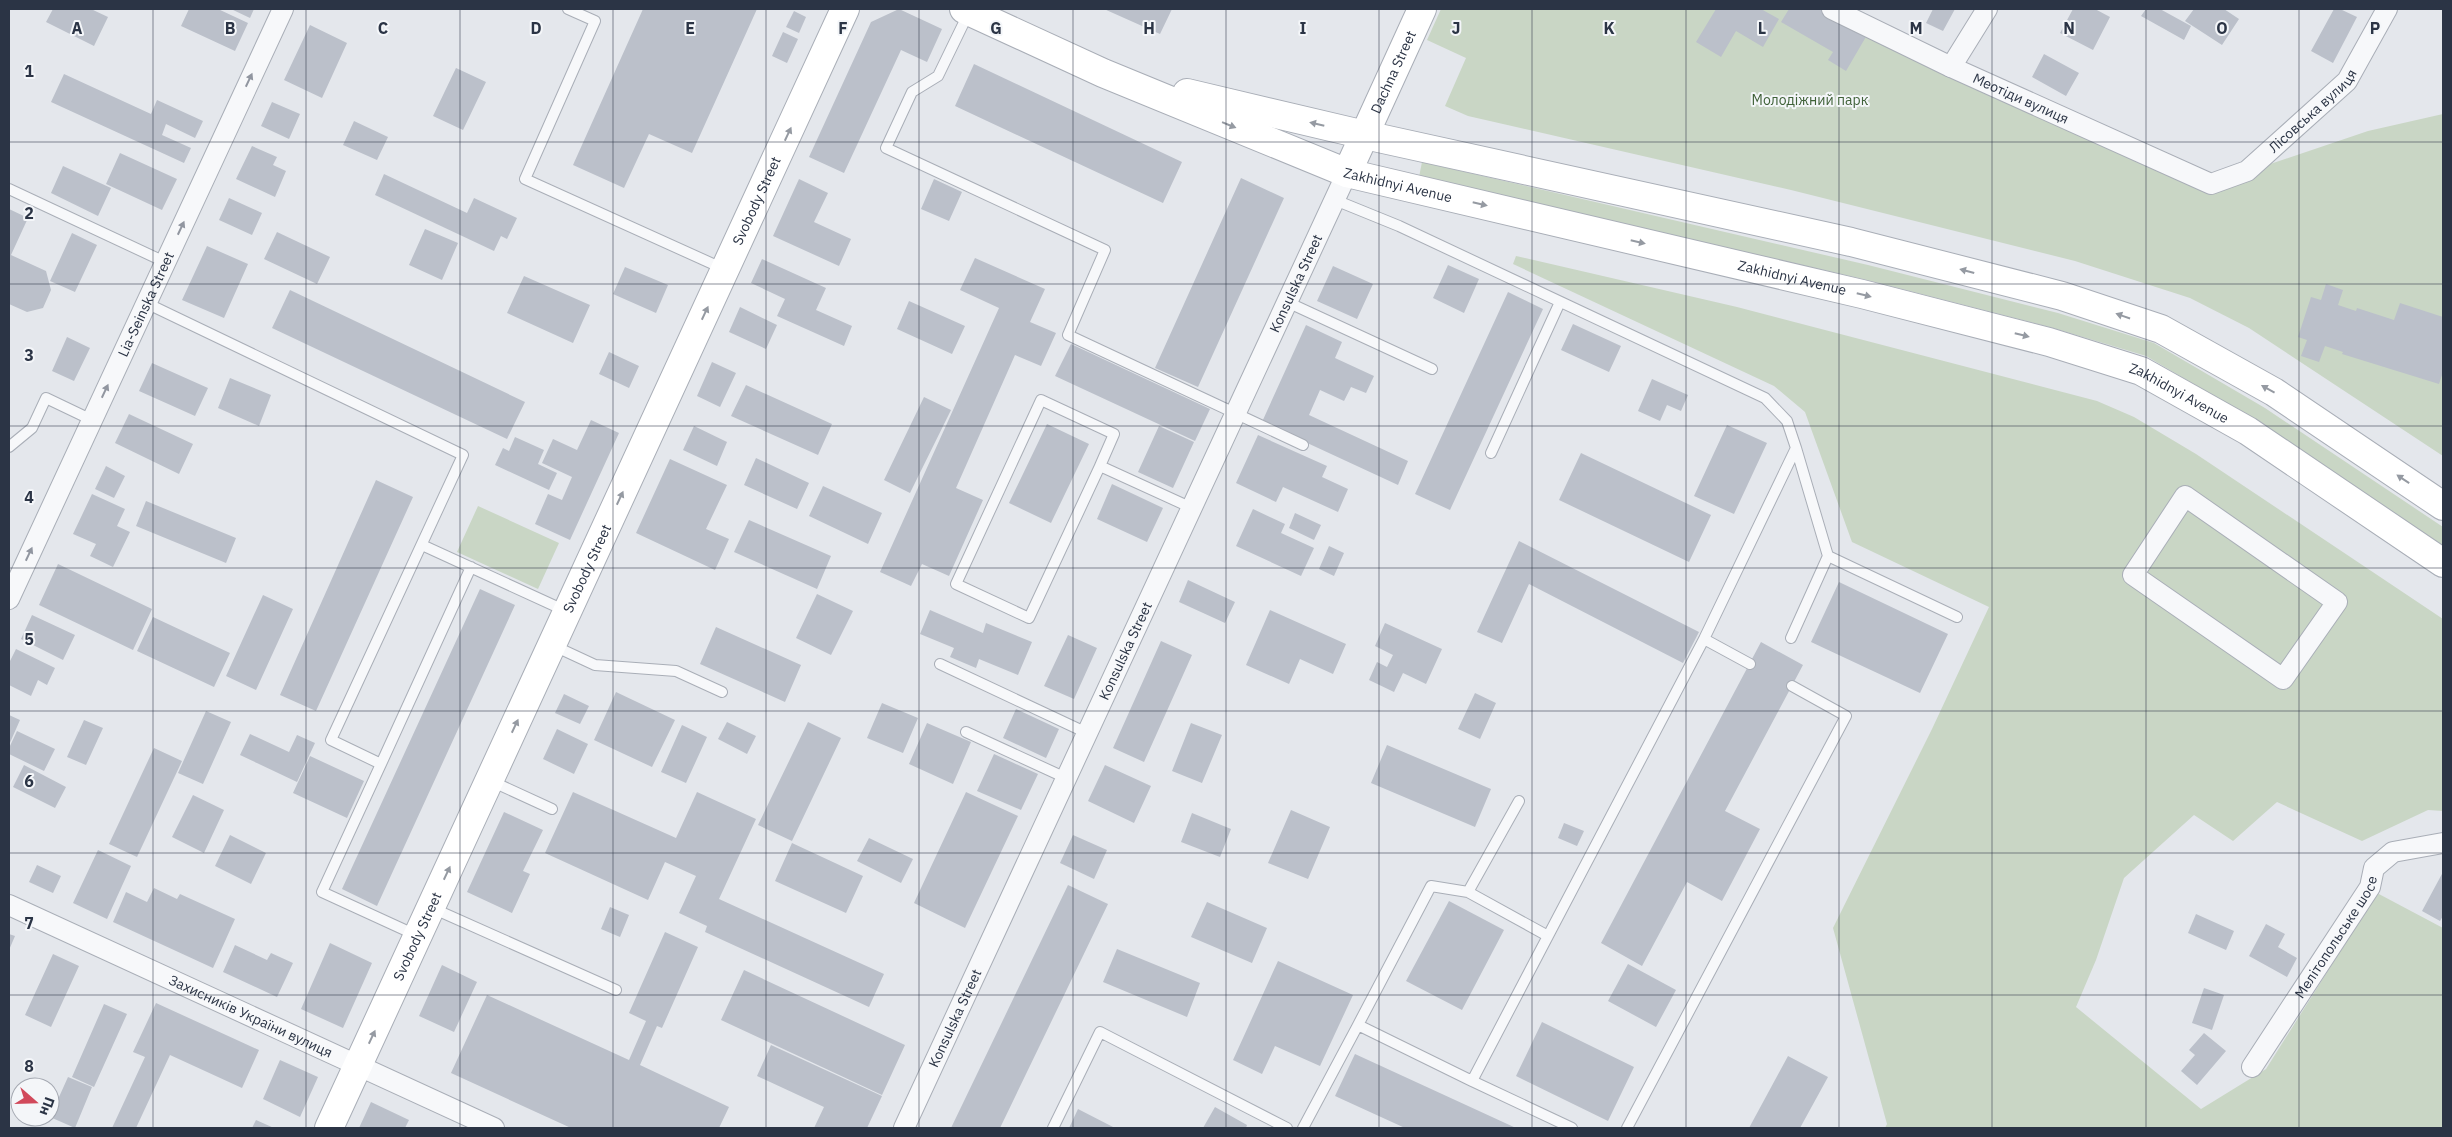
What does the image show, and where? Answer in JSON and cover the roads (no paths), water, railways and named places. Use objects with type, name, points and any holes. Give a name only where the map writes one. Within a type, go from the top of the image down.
[{"type":"main road","name":"Svobody Street","points":[[329,1128],[846,9]]},
{"type":"main road","name":"Dachna Street","points":[[1347,173],[1422,9]]},
{"type":"main road","name":"Zakhidnyi Avenue","points":[[967,10],[1103,73],[1347,173],[1862,294],[2049,342],[2141,371],[2248,431],[2443,563]]},
{"type":"main road","name":"Zakhidnyi Avenue","points":[[1103,73],[1365,135],[1866,245],[2062,296],[2152,326],[2274,392],[2443,506]]},
{"type":"street","name":"Lia-Seinska Street","points":[[9,599],[14,575],[92,420],[283,9]]},
{"type":"street","name":"Меотіди вулиця","points":[[1832,9],[1952,67],[2211,184]]},
{"type":"street","points":[[1952,67],[1987,9]]},
{"type":"street","name":"Лісовська вулиця","points":[[2211,184],[2247,171],[2347,81],[2387,9]]},
{"type":"street","name":"Konsulska Street","points":[[904,1128],[1347,173]]},
{"type":"street","points":[[2185,496],[2336,602],[2283,679],[2133,575],[2185,496]]},
{"type":"street","name":"Мелітопольське шосе","points":[[2252,1067],[2370,887],[2374,868],[2393,852],[2443,843]]},
{"type":"street","name":"Захисників України вулиця","points":[[9,904],[494,1128]]},
{"type":"lane","points":[[568,9],[595,21],[526,179],[725,270]]},
{"type":"lane","points":[[967,10],[938,76],[912,92],[886,148],[1105,250],[1068,335],[1303,445]]},
{"type":"lane","points":[[9,190],[165,262]]},
{"type":"lane","points":[[1334,200],[1399,226],[1765,398],[1787,421],[1828,556],[1791,638]]},
{"type":"lane","points":[[1287,302],[1432,369]]},
{"type":"lane","points":[[1491,452],[1560,302]]},
{"type":"lane","points":[[146,303],[463,454],[331,740],[381,764]]},
{"type":"lane","points":[[9,447],[32,428],[46,398],[92,420]]},
{"type":"lane","points":[[1041,400],[1114,434],[1100,466],[1029,618],[956,584],[1041,400]]},
{"type":"lane","points":[[1472,1081],[1704,640],[1796,448]]},
{"type":"lane","points":[[1100,466],[1192,508]]},
{"type":"lane","points":[[422,545],[567,612]]},
{"type":"lane","points":[[1828,556],[1957,618]]},
{"type":"lane","points":[[418,936],[322,892],[471,567]]},
{"type":"lane","points":[[1704,640],[1750,664]]},
{"type":"lane","points":[[552,645],[595,665],[676,672],[722,692]]},
{"type":"lane","points":[[940,664],[1087,733]]},
{"type":"lane","points":[[1626,1128],[1846,716],[1792,686]]},
{"type":"lane","points":[[966,732],[1066,778]]},
{"type":"lane","points":[[490,780],[552,809]]},
{"type":"lane","points":[[1468,892],[1519,800]]},
{"type":"lane","points":[[1303,1128],[1431,886],[1468,892],[1548,936]]},
{"type":"lane","points":[[431,907],[616,990]]},
{"type":"lane","points":[[1358,1025],[1572,1128]]},
{"type":"lane","points":[[1053,1128],[1100,1032],[1287,1128]]},
{"type":"park label","name":"Молодіжний парк","points":[[1810,100]]}]
